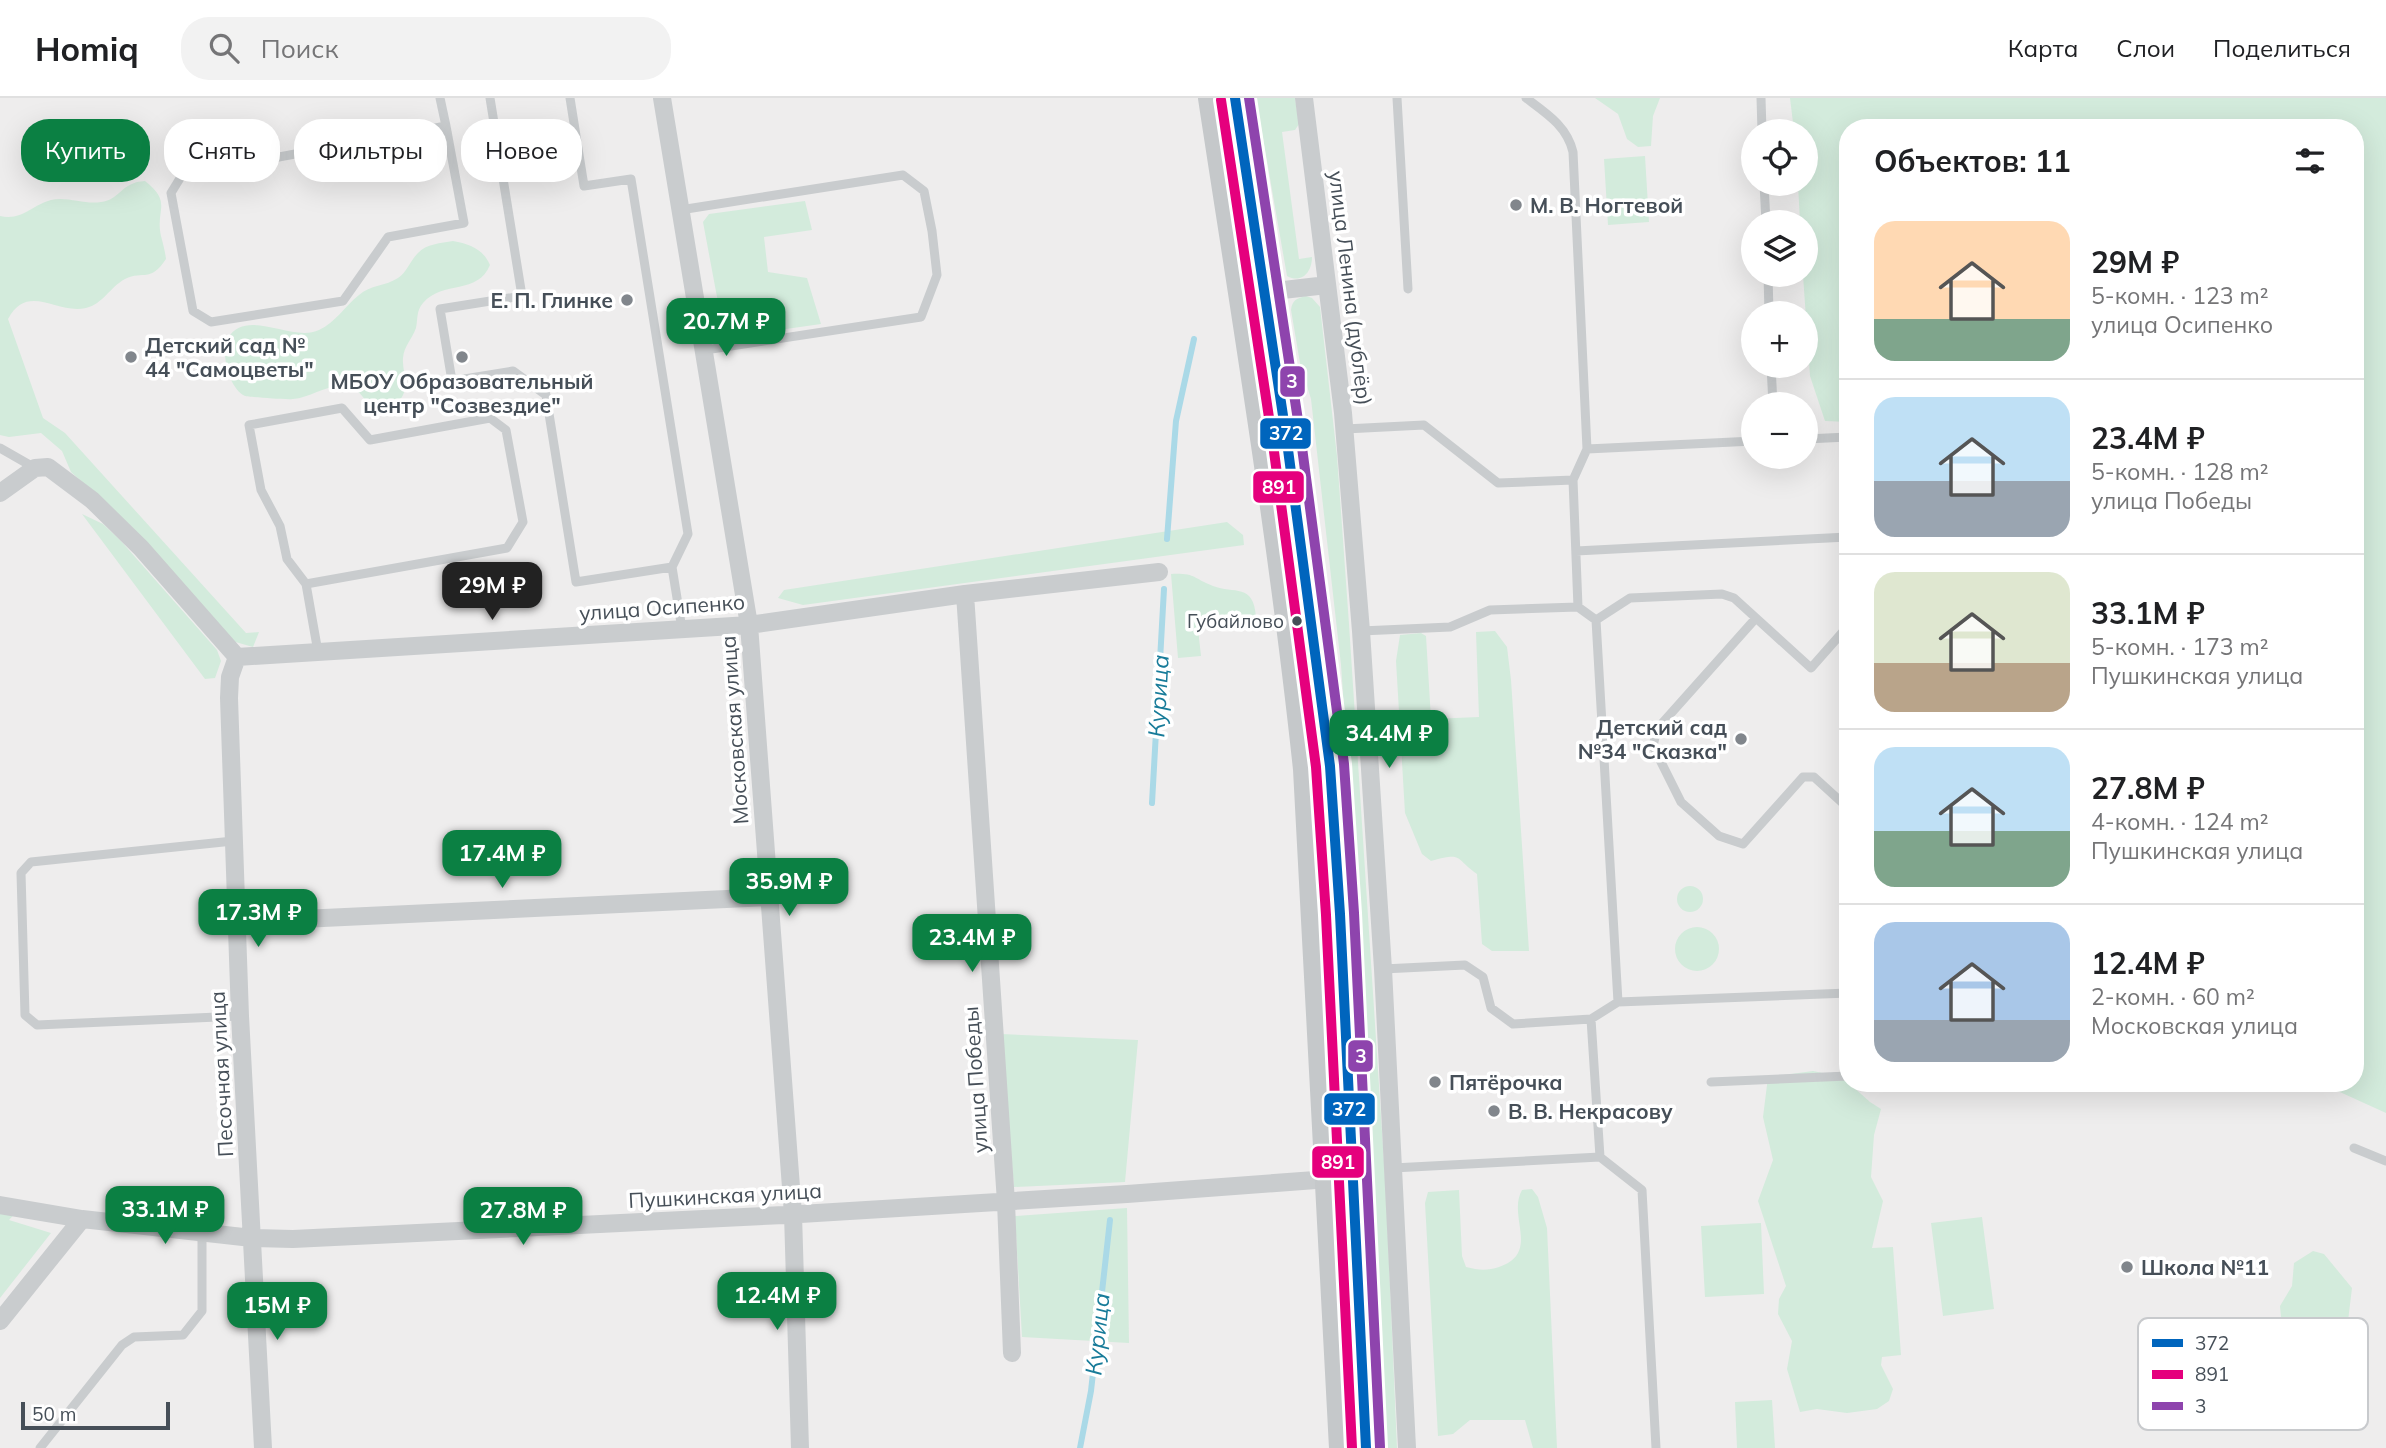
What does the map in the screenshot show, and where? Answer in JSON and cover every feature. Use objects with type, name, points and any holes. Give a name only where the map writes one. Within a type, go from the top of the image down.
[{"type":"main road","points":[[1211,98],[1256,394],[1310,805],[1342,1448]]},
{"type":"main road","points":[[1235,98],[1266,292],[1320,673],[1332,791],[1366,1448]]},
{"type":"street","name":"Московская улица","points":[[662,98],[749,625],[793,1214],[800,1448]]},
{"type":"street","name":"улица Ленина (дублёр)","points":[[1304,98],[1345,429],[1383,969],[1407,1448]]},
{"type":"street","points":[[1266,292],[1327,285]]},
{"type":"street","points":[[0,493],[35,468],[48,467],[92,500],[141,548],[237,657]]},
{"type":"street","name":"улица Осипенко","points":[[237,657],[749,625],[965,594],[1159,572]]},
{"type":"street","name":"улица Победы","points":[[965,594],[1006,1202],[1012,1353]]},
{"type":"street","name":"Песочная улица","points":[[237,657],[230,677],[233,841],[263,1448]]},
{"type":"street","points":[[237,922],[768,897]]},
{"type":"street","name":"Пушкинская улица","points":[[0,1205],[82,1219],[252,1238],[293,1239],[1006,1202],[1329,1179]]},
{"type":"street","points":[[0,1321],[82,1219]]},
{"type":"lane","points":[[440,98],[444,119]]},
{"type":"lane","points":[[490,98],[522,296],[440,309],[452,381],[513,371],[546,395],[576,582],[672,567]]},
{"type":"lane","points":[[570,98],[584,186],[631,178],[688,534],[672,567],[682,629]]},
{"type":"lane","points":[[1397,98],[1408,289]]},
{"type":"lane","points":[[1526,98],[1561,127],[1570,138],[1573,152],[1587,449],[1573,480],[1578,607]]},
{"type":"lane","points":[[1761,98],[1762,119]]},
{"type":"lane","points":[[446,126],[464,223],[388,237],[342,301],[211,322],[193,311],[171,193],[182,175],[446,126]]},
{"type":"lane","points":[[680,210],[903,175],[924,191],[932,231],[937,275],[921,317],[705,349]]},
{"type":"lane","points":[[306,584],[508,548],[523,522],[506,430],[490,418],[370,440],[342,408],[249,425],[261,490],[280,526],[287,559],[306,584],[318,652]]},
{"type":"lane","points":[[1345,429],[1424,425],[1499,483],[1573,480]]},
{"type":"lane","points":[[1818,438],[1839,437]]},
{"type":"lane","points":[[1587,449],[1741,442]]},
{"type":"lane","points":[[0,448],[35,468]]},
{"type":"lane","points":[[1576,551],[1839,537]]},
{"type":"lane","points":[[1596,620],[1630,598],[1722,594],[1734,598],[1811,668],[1839,636]]},
{"type":"lane","points":[[1360,631],[1450,627],[1490,610],[1578,607],[1596,620]]},
{"type":"lane","points":[[1756,618],[1657,729],[1653,746],[1682,802],[1719,836],[1743,844],[1803,777],[1814,777],[1839,800]]},
{"type":"lane","points":[[1596,620],[1618,1002]]},
{"type":"lane","points":[[233,841],[31,862],[20,873],[25,1015],[37,1025],[240,1016]]},
{"type":"lane","points":[[1383,969],[1465,965],[1483,977],[1491,1008],[1513,1024],[1591,1019],[1618,1002],[1839,993]]},
{"type":"lane","points":[[1591,1019],[1600,1157]]},
{"type":"lane","points":[[1711,1082],[1839,1076]]},
{"type":"lane","points":[[2354,1148],[2386,1161]]},
{"type":"lane","points":[[1394,1168],[1600,1157],[1642,1191],[1656,1448]]},
{"type":"lane","points":[[40,1448],[122,1345],[134,1337],[183,1335],[202,1311],[202,1231]]},
{"type":"green space","points":[[1256,98],[1295,98],[1299,124],[1295,130],[1282,132],[1299,259],[1312,257],[1308,272],[1297,279],[1287,276]]},
{"type":"green space","points":[[1595,98],[1660,98],[1653,116],[1651,146],[1638,147],[1627,139],[1618,114]]},
{"type":"green space","points":[[1790,98],[2386,98],[2386,1113],[2340,1092],[2364,1092],[2364,119],[1839,119],[1839,422],[1825,421],[1818,392],[1815,392],[1811,378],[1818,378],[1818,301],[1805,301],[1804,287],[1818,287],[1818,210],[1799,210],[1799,196],[1818,196],[1818,119],[1793,119]]},
{"type":"green space","points":[[1645,156],[1649,222],[1608,225],[1604,159]]},
{"type":"green space","points":[[146,182],[161,201],[160,227],[166,259],[156,271],[125,279],[97,303],[86,308],[75,309],[34,301],[16,308],[8,319],[43,418],[65,433],[246,633],[259,632],[253,647],[232,641],[131,526],[71,472],[62,451],[41,433],[9,437],[0,435],[0,216],[15,216],[57,199],[95,203],[107,201],[131,184]]},
{"type":"green space","points":[[805,201],[812,230],[764,237],[768,272],[807,278],[821,324],[772,331],[766,311],[748,309],[738,317],[720,313],[703,222],[709,214]]},
{"type":"green space","points":[[453,241],[475,248],[484,255],[490,265],[477,280],[440,292],[423,303],[418,312],[416,328],[404,354],[405,390],[386,415],[374,414],[361,394],[350,387],[336,386],[290,399],[245,396],[234,386],[225,352],[228,338],[236,329],[258,325],[308,333],[319,330],[363,292],[398,278],[421,250],[434,244]]},
{"type":"green space","points":[[1306,296],[1312,298],[1320,307],[1337,456],[1386,1193],[1397,1448],[1382,1448],[1350,796],[1341,665],[1311,399],[1300,363],[1291,310],[1296,300]]},
{"type":"green space","points":[[82,514],[103,524],[121,541],[217,650],[221,661],[215,678],[205,679]]},
{"type":"green space","points":[[1227,522],[1243,535],[1244,545],[803,605],[778,598],[784,590]]},
{"type":"green space","points":[[1171,574],[1190,575],[1213,586],[1247,594],[1254,606],[1256,617],[1244,628],[1229,629],[1219,618],[1197,620],[1201,656],[1178,658]]},
{"type":"green space","points":[[1495,631],[1507,647],[1511,680],[1529,951],[1492,951],[1482,944],[1477,874],[1458,858],[1431,861],[1422,854],[1405,813],[1396,661],[1400,635],[1421,633],[1426,636],[1431,719],[1479,717],[1476,632]]},
{"type":"green space","points":[[1690,886],[1699,890],[1703,899],[1699,908],[1690,912],[1681,908],[1677,899],[1681,890]]},
{"type":"green space","points":[[1697,927],[1712,934],[1719,949],[1712,964],[1697,971],[1682,964],[1675,949],[1682,934]]},
{"type":"green space","points":[[1001,1034],[1138,1040],[1125,1182],[1014,1187]]},
{"type":"green space","points":[[1813,1071],[1839,1076],[1839,1092],[1859,1092],[1881,1109],[1874,1135],[1871,1177],[1883,1201],[1872,1248],[1893,1247],[1901,1355],[1882,1357],[1881,1365],[1893,1389],[1889,1401],[1877,1409],[1847,1413],[1817,1409],[1800,1412],[1787,1369],[1792,1341],[1778,1314],[1779,1299],[1786,1286],[1758,1201],[1773,1160],[1763,1117],[1768,1077]]},
{"type":"green space","points":[[1532,1189],[1538,1197],[1547,1228],[1557,1448],[1533,1448],[1525,1420],[1470,1420],[1453,1434],[1438,1436],[1425,1203],[1428,1192],[1459,1190],[1462,1256],[1466,1267],[1486,1270],[1511,1261],[1518,1253],[1521,1233],[1518,1200],[1522,1190]]},
{"type":"green space","points":[[0,1205],[20,1208],[9,1220],[51,1233],[0,1298]]},
{"type":"green space","points":[[1127,1208],[1129,1343],[1022,1337],[1015,1216]]},
{"type":"green space","points":[[1982,1217],[1994,1309],[1943,1316],[1931,1223]]},
{"type":"green space","points":[[1761,1223],[1764,1294],[1705,1297],[1701,1226]]},
{"type":"green space","points":[[2313,1251],[2324,1254],[2352,1288],[2348,1318],[2280,1318],[2280,1306],[2292,1286],[2294,1263]]},
{"type":"green space","points":[[1772,1400],[1775,1448],[1737,1448],[1735,1402]]},
{"type":"waterway","name":"Курица","points":[[1167,539],[1176,421],[1194,339]]},
{"type":"waterway","name":"Курица","points":[[1152,803],[1164,589]]},
{"type":"waterway","name":"Курица","points":[[1080,1448],[1091,1391],[1110,1220]]},
{"type":"transit line","name":"372","points":[[1235,98],[1287,442],[1330,766],[1340,914],[1366,1448]]},
{"type":"transit line","name":"3","points":[[1249,98],[1301,440],[1344,764],[1354,913],[1380,1447]]},
{"type":"transit line","name":"891","points":[[1221,100],[1273,444],[1316,767],[1326,915],[1352,1448]]},
{"type":"place","name":"М. В. Ногтевой","points":[[1516,205]]},
{"type":"place","name":"Е. П. Глинке","points":[[627,300]]},
{"type":"place","name":"Детский сад № 44 \"Самоцветы\"","points":[[131,357]]},
{"type":"place","name":"МБОУ Образовательный центр \"Созвездие\"","points":[[462,357]]},
{"type":"place","name":"Губайлово","points":[[1297,621]]},
{"type":"place","name":"Детский сад №34 \"Сказка\"","points":[[1741,739]]},
{"type":"place","name":"Пятёрочка","points":[[1435,1082]]},
{"type":"place","name":"В. В. Некрасову","points":[[1494,1111]]},
{"type":"place","name":"Школа №11","points":[[2127,1267]]}]
